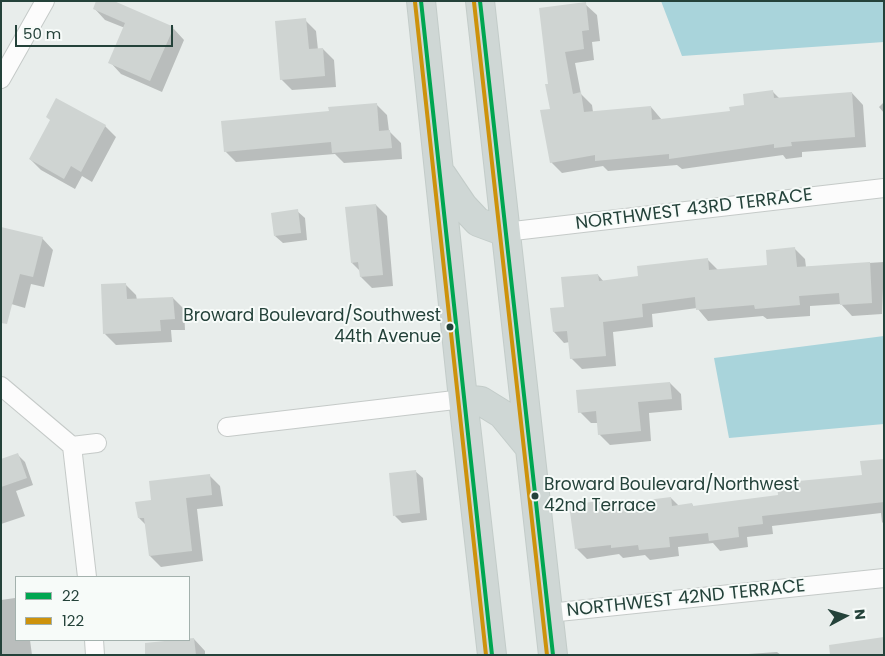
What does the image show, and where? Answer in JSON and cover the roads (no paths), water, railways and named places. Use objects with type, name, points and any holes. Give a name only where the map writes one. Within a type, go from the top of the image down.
[{"type":"main road","points":[[421,1],[492,655]]},
{"type":"main road","points":[[480,1],[553,655]]},
{"type":"main road","points":[[440,172],[463,206],[478,222],[505,232]]},
{"type":"main road","points":[[463,399],[481,401],[502,414],[530,448]]},
{"type":"street","points":[[1,79],[45,1]]},
{"type":"street","name":"NORTHWEST 43RD TERRACE","points":[[505,232],[884,188]]},
{"type":"street","points":[[1,386],[72,446],[87,576]]},
{"type":"street","points":[[227,427],[463,399]]},
{"type":"street","points":[[72,446],[97,443]]},
{"type":"street","name":"NORTHWEST 42ND TERRACE","points":[[549,613],[884,578]]},
{"type":"street","points":[[94,641],[96,655]]},
{"type":"water","points":[[661,1],[884,1],[884,42],[682,56]]},
{"type":"water","points":[[884,336],[884,424],[729,438],[714,358]]},
{"type":"place","name":"Broward Boulevard/Southwest 44th Avenue","points":[[450,327]]},
{"type":"place","name":"Broward Boulevard/Northwest 42nd Terrace","points":[[535,496]]}]
